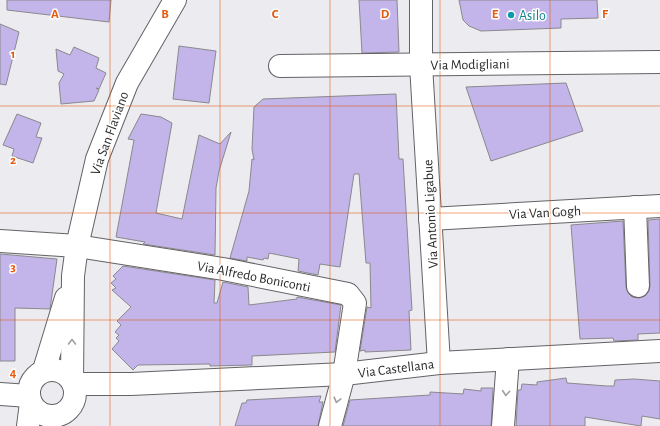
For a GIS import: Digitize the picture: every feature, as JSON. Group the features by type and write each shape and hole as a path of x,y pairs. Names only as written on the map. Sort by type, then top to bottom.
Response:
{"street":[{"name":"Via San Flaviano","path":"44,370 72,276 77,246 97,158 127,83 175,0"},
{"name":"Via Antonio Ligabue","path":"421,0 421,65 439,363"},
{"name":"Via Modigliani","path":"280,66 660,62"},
{"name":"Via Van Gogh","path":"430,219 660,206"},
{"path":"635,207 638,286"},
{"name":"Via Alfredo Boniconti","path":"0,241 77,246 224,269 348,294 355,303 344,374 330,426"},
{"name":"Via San Flaviano","path":"72,276 73,389"},
{"name":"Via Castellana","path":"73,389 131,384 344,374 439,363 660,351"},
{"path":"503,426 508,359"},
{"path":"0,394 30,400 41,414 48,416 55,421 69,409 73,389 67,374 52,369 44,370 37,374 32,380 29,388 30,400 28,426"}],"building":[{"path":"7,0 111,0 109,22 7,10"},
{"path":"359,0 397,0 399,52 362,53"},
{"name":"Asilo","path":"459,0 597,0 598,18 561,19 561,28 481,31 469,26 463,20"},
{"path":"0,24 19,32 6,85 0,84"},
{"path":"179,46 216,51 209,103 173,99"},
{"path":"74,47 99,58 96,68 106,73 99,89 96,88 99,90 94,101 61,104 59,83 64,74 58,71 56,49 70,55"},
{"path":"566,83 583,131 491,161 466,87"},
{"path":"396,94 399,159 403,159 412,310 409,311 411,350 365,352 365,350 360,351 367,307 371,308 370,263 366,263 359,174 354,174 340,267 320,264 318,275 298,271 299,259 269,253 268,259 264,258 263,260 247,257 247,261 230,258 249,191 252,159 254,160 252,149 254,107 263,99"},
{"path":"17,114 41,123 36,137 42,138 33,163 12,156 14,149 3,145"},
{"path":"141,114 161,117 172,123 156,213 182,219 199,135 220,144 231,132 219,171 216,188 215,255 143,244 145,242 116,237 134,140 128,139"},
{"path":"660,219 660,333 638,334 638,340 614,341 613,338 580,339 571,225 623,221 626,287 628,293 632,297 639,298 645,296 649,291 650,286 648,220"},
{"path":"0,254 57,259 50,309 15,308 15,361 0,361"},
{"path":"123,266 215,280 214,303 217,303 223,282 248,287 249,305 297,299 297,297 341,305 335,352 252,356 252,365 138,365 133,370 112,349 119,341 116,338 119,335 115,332 121,325 117,321 131,307 112,290 116,288 111,283 116,279 113,276"},
{"path":"566,378 567,383 607,386 614,386 615,380 634,379 660,381 660,419 642,416 641,426 585,417 585,426 516,426 518,390 521,390 522,384 537,385 537,382"},
{"path":"481,388 493,388 491,426 343,426 350,400 430,395 430,392 463,394 464,389 481,391"},
{"path":"321,396 319,402 323,402 318,426 235,426 242,403 246,403 247,400"}],"place":[{"name":"Asilo","path":"511,15"}]}
